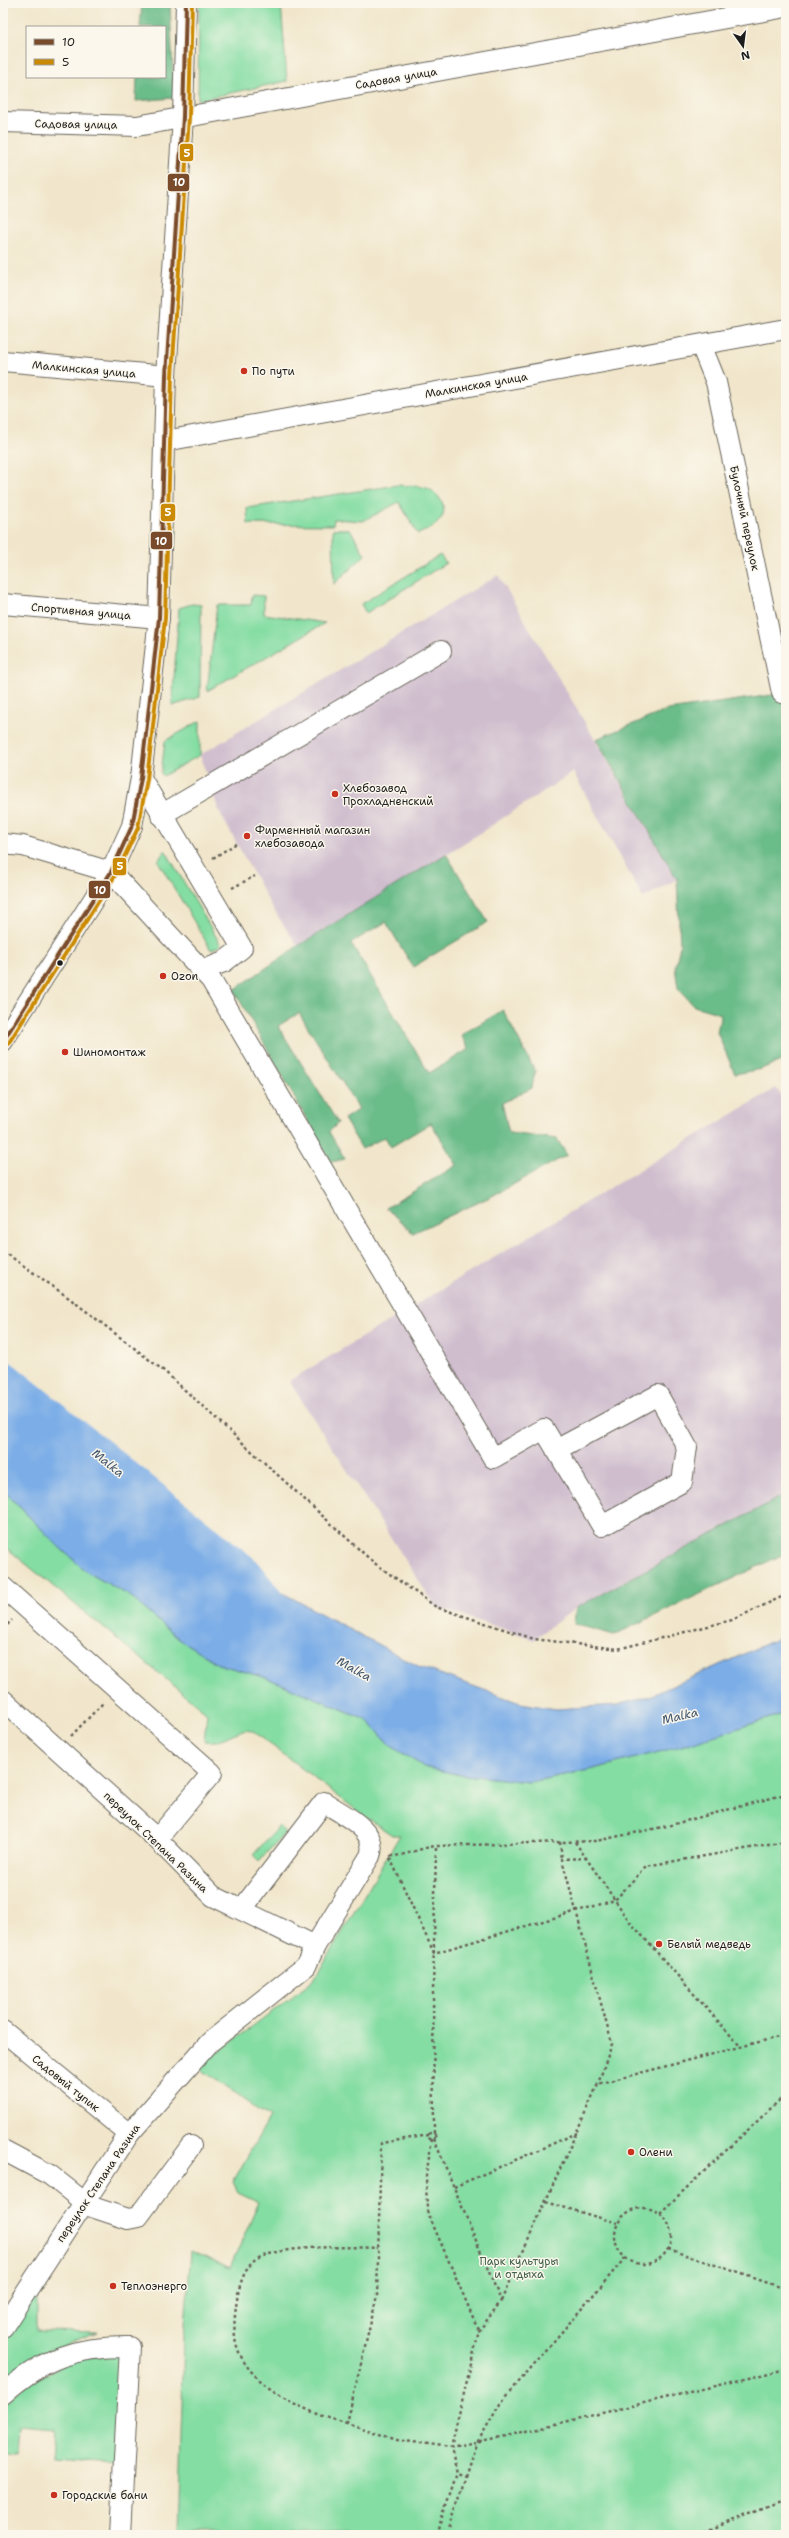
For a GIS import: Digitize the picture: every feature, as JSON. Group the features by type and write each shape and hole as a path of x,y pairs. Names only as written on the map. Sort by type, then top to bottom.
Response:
{"street":[{"path":"3,1041 111,872 132,826 141,778 159,618 166,376 183,117 186,3"},
{"name":"Садовая улица","path":"3,122 137,126 786,7"},
{"name":"Малкинская улица","path":"165,441 786,329"},
{"name":"Булочный переулок","path":"701,345 716,382 782,693"},
{"name":"Малкинская улица","path":"3,361 166,376"},
{"name":"Спортивная улица","path":"3,604 159,618"},
{"path":"161,815 441,651"},
{"path":"141,778 161,815 242,948 224,962 203,970"},
{"path":"3,844 23,846 111,872 211,980 493,1458 544,1429 556,1450 602,1526 682,1482 687,1447 658,1395 556,1450"},
{"path":"3,1587 118,1687 212,1773 157,1839"},
{"name":"переулок Степана Разина","path":"3,1700 157,1839 213,1896 315,1946 306,1966 210,2042 129,2134 3,2327"},
{"path":"242,1910 324,1802 368,1833 372,1846 380,1856 315,1946"},
{"name":"Садовый тупик","path":"3,2031 129,2134"},
{"path":"3,2150 50,2175 84,2203 128,2219 138,2217 191,2146"},
{"path":"3,2394 35,2368 62,2355 101,2346 130,2348 120,2535"}],"path":[{"path":"213,858 237,843"},
{"path":"232,888 255,876"},
{"path":"3,1251 69,1298 164,1371 374,1562 436,1607 534,1639 618,1649 732,1620 786,1595"},
{"path":"58,1750 118,1687"},
{"path":"434,1953 380,1856 401,1856 419,1848 436,1846 596,1841 667,1826 786,1794"},
{"path":"436,2535 457,2473 451,2447 479,2331 501,2302 578,2132 598,2084 612,2044 562,1859 560,1842"},
{"path":"575,1842 614,1900 667,1966 740,2046"},
{"path":"434,1953 614,1900 646,1866 786,1842"},
{"path":"436,1846 434,1953 434,2133 436,2136 433,2139 426,2176 427,2211 479,2331"},
{"path":"562,1859 587,1858"},
{"path":"598,2084 786,2035"},
{"path":"660,2213 786,2094"},
{"path":"454,2187 578,2132"},
{"path":"347,2423 377,2296 381,2143 434,2133"},
{"path":"429,2135 433,2139 454,2187 501,2302"},
{"path":"546,2202 618,2223"},
{"path":"637,2208 649,2208 660,2213 671,2229 668,2248 657,2260 649,2263 633,2262 625,2258 619,2251 615,2242 618,2223 622,2216 637,2208"},
{"path":"378,2248 342,2247 273,2254 254,2262 241,2281 238,2292 234,2321 235,2338 238,2352 245,2363 275,2391 302,2408 324,2418 347,2423 397,2440 451,2447 477,2443 786,2369"},
{"path":"668,2248 786,2289"},
{"path":"446,2535 477,2443 500,2404 625,2258"},
{"path":"457,2473 466,2476"},
{"path":"693,2535 786,2499"},
{"path":"24,2530 24,2535"}],"shaded area":[{"path":"498,575 677,879 643,898 573,772 477,835 298,946 271,906 219,811 200,755"},
{"path":"776,1088 786,1102 786,1494 576,1608 534,1639 436,1607 289,1381"}],"green space":[{"path":"142,3 170,3 174,98 136,101 137,78 166,78 166,26 140,26"},
{"path":"199,3 281,3 287,81 198,100"},
{"path":"398,485 422,487 429,489 438,496 444,508 441,518 434,526 418,534 399,502 363,521 334,519 333,525 248,524 247,508"},
{"path":"333,529 350,529 365,555 334,584"},
{"path":"440,555 446,563 366,613 361,604"},
{"path":"252,595 264,596 264,614 325,623 207,691 217,605 251,605"},
{"path":"192,604 201,605 200,697 172,706 179,608"},
{"path":"786,693 786,1059 761,1069 735,1074 717,1032 721,1014 694,1006 678,988 675,967 680,946 677,879 596,739 668,710"},
{"path":"200,721 200,755 163,776 161,773 165,741"},
{"path":"165,850 221,945 211,950 158,861"},
{"path":"446,854 488,922 413,967 386,922 351,943 429,1073 469,1049 461,1035 503,1010 535,1071 532,1088 502,1103 509,1133 557,1139 567,1155 492,1196 413,1233 386,1208 457,1165 431,1123 391,1147 385,1137 362,1149 344,1119 359,1109 299,1013 278,1026 338,1123 329,1132 345,1159 331,1162 234,990 298,946"},
{"name":"Парк культуры и отдыха","path":"3,1490 59,1547 87,1572 130,1596 179,1639 218,1664 267,1678 366,1719 390,1745 424,1767 456,1774 529,1782 593,1769 677,1747 786,1713 786,2535 178,2535 184,2338 191,2251 230,2268 259,2202 238,2192 233,2182 269,2118 198,2067 313,1981 400,1835 392,1835 360,1813 253,1731 240,1731 217,1741 204,1741 207,1713 3,1545"},
{"path":"786,1494 786,1553 614,1635 574,1624 576,1608"},
{"path":"279,1826 286,1832 259,1861 253,1855"},
{"path":"29,2296 37,2296 37,2331 97,2332 58,2348 35,2361 3,2387 3,2338"},
{"path":"122,2354 116,2462 53,2458 55,2429 18,2426 16,2455 3,2454 3,2406 20,2389 76,2357"}],"water":[{"path":"3,1378 242,1571 418,1666 520,1703 556,1709 618,1705 650,1696 786,1635 786,1713 678,1747 593,1769 529,1782 456,1774 424,1767 390,1745 366,1719 267,1678 218,1664 179,1639 130,1596 87,1572 59,1547 3,1490"}],"waterway":[{"name":"Malka","path":"3,1378 242,1571 269,1604"}],"transit line":[{"name":"10","path":"3,1041 111,872 132,826 141,778 159,618 166,376 183,117 186,3"},
{"name":"5","path":"8,1044 116,874 138,828 147,779 165,618 172,376 189,117 192,3"}],"place":[{"name":"По пути","path":"244,371"},
{"name":"Хлебозавод Прохладненский","path":"335,794"},
{"name":"Фирменный магазин хлебозавода","path":"247,836"},
{"name":"Ozon","path":"163,976"},
{"name":"Шиномонтаж","path":"65,1052"},
{"name":"Белый медведь","path":"659,1944"},
{"name":"Олени","path":"631,2152"},
{"name":"Теплоэнерго","path":"113,2286"},
{"name":"Городские бани","path":"54,2495"}]}
